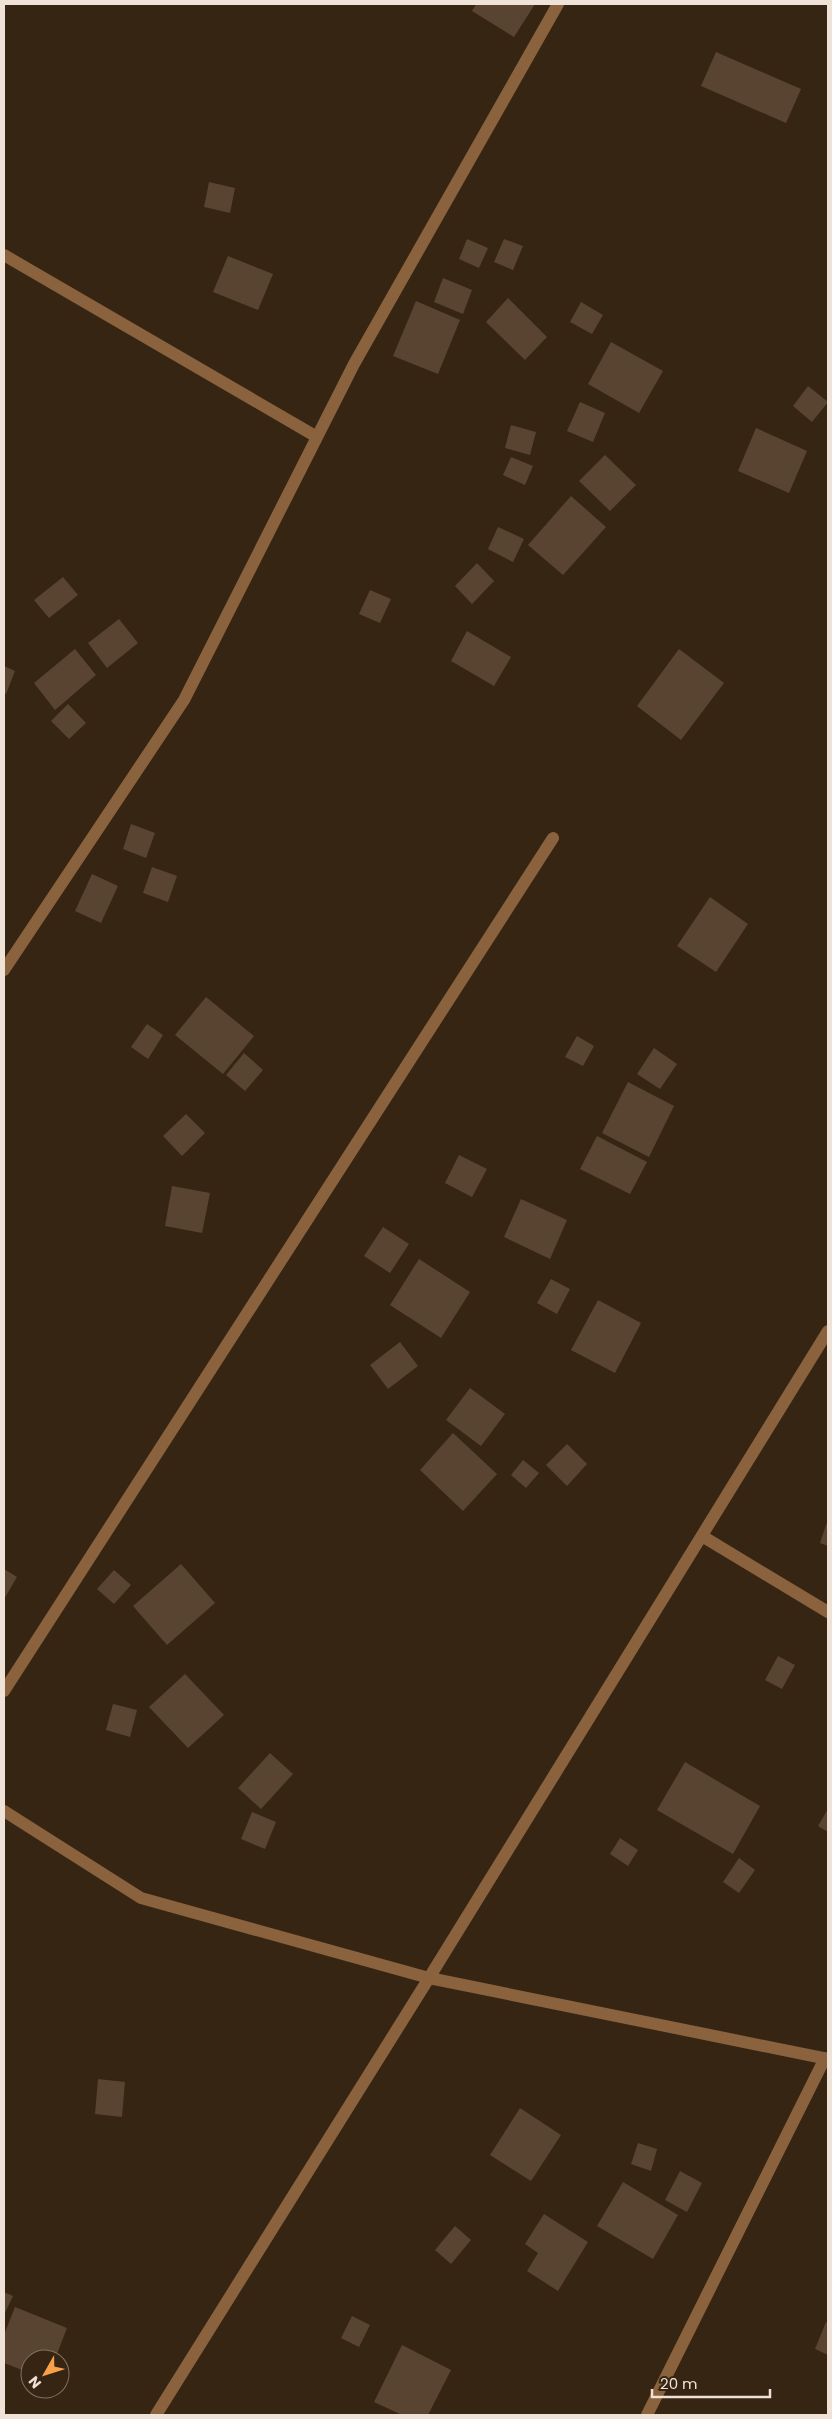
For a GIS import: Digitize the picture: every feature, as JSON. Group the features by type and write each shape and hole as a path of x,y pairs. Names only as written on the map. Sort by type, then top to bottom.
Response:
{"street":[{"path":"4,970 184,700 354,364 558,4"},
{"path":"4,255 317,437"},
{"path":"4,1691 553,838"},
{"path":"156,2415 429,1978 828,1331"},
{"path":"702,1536 828,1612"},
{"path":"4,1811 141,1898 429,1978 827,2058 647,2415"}],"building":[{"path":"476,4 535,4 514,37 472,11"},
{"path":"716,52 801,89 786,123 701,86"},
{"path":"209,182 235,188 230,213 204,207"},
{"path":"467,239 488,248 479,268 459,259"},
{"path":"504,239 523,246 513,270 494,262"},
{"path":"228,256 273,274 258,310 213,292"},
{"path":"443,278 472,290 463,314 434,302"},
{"path":"508,298 547,337 525,360 486,322"},
{"path":"416,301 460,320 438,374 393,356"},
{"path":"581,302 603,315 592,334 570,322"},
{"path":"611,342 663,371 639,413 588,384"},
{"path":"808,386 828,402 812,422 793,406"},
{"path":"580,402 605,413 593,442 567,431"},
{"path":"511,425 536,432 530,455 505,448"},
{"path":"756,428 807,451 789,493 738,471"},
{"path":"605,455 636,485 610,511 579,481"},
{"path":"511,457 533,466 525,485 503,475"},
{"path":"571,496 606,527 563,575 528,545"},
{"path":"498,527 524,539 513,562 488,549"},
{"path":"477,563 494,581 472,604 455,586"},
{"path":"63,577 78,595 49,618 34,600"},
{"path":"370,590 391,599 380,623 359,614"},
{"path":"119,619 138,643 107,668 88,643"},
{"path":"467,631 511,657 494,686 451,661"},
{"path":"75,649 96,675 55,710 34,683"},
{"path":"679,649 724,683 681,740 637,706"},
{"path":"4,666 15,671 6,694 4,693"},
{"path":"68,704 86,723 69,739 51,721"},
{"path":"131,824 155,833 146,858 123,849"},
{"path":"152,867 177,876 168,902 143,893"},
{"path":"92,874 118,886 101,923 75,911"},
{"path":"710,897 748,924 716,972 677,946"},
{"path":"206,997 254,1036 223,1074 175,1035"},
{"path":"147,1024 163,1035 148,1059 131,1047"},
{"path":"577,1036 594,1046 583,1066 565,1057"},
{"path":"654,1048 677,1064 660,1089 637,1074"},
{"path":"244,1053 263,1070 245,1091 226,1075"},
{"path":"628,1082 674,1106 649,1157 602,1133"},
{"path":"186,1114 205,1133 182,1156 163,1136"},
{"path":"597,1136 647,1162 630,1194 580,1169"},
{"path":"459,1155 487,1169 472,1197 445,1183"},
{"path":"172,1186 210,1193 202,1233 165,1226"},
{"path":"521,1199 567,1220 550,1259 504,1237"},
{"path":"383,1227 409,1244 390,1273 364,1256"},
{"path":"419,1259 470,1292 441,1338 390,1305"},
{"path":"551,1279 570,1289 557,1314 537,1303"},
{"path":"598,1300 641,1323 615,1373 571,1350"},
{"path":"400,1342 418,1366 388,1389 370,1365"},
{"path":"470,1388 505,1414 481,1446 446,1420"},
{"path":"453,1433 497,1474 463,1511 420,1470"},
{"path":"567,1444 587,1464 567,1486 546,1465"},
{"path":"523,1460 539,1473 526,1488 511,1475"},
{"path":"828,1519 828,1546 820,1543"},
{"path":"181,1564 215,1603 167,1645 133,1606"},
{"path":"4,1569 17,1577 4,1599"},
{"path":"114,1570 131,1585 114,1604 97,1589"},
{"path":"778,1656 795,1665 782,1689 765,1680"},
{"path":"185,1674 224,1715 188,1748 149,1707"},
{"path":"113,1704 137,1710 130,1737 106,1730"},
{"path":"270,1753 293,1774 261,1809 238,1788"},
{"path":"685,1762 760,1806 733,1854 657,1810"},
{"path":"828,1809 828,1832 818,1826"},
{"path":"252,1812 276,1822 265,1849 241,1839"},
{"path":"620,1838 638,1850 628,1866 610,1854"},
{"path":"739,1858 755,1870 739,1893 723,1882"},
{"path":"98,2079 125,2082 122,2117 95,2114"},
{"path":"520,2108 561,2135 531,2181 490,2155"},
{"path":"638,2143 657,2149 651,2171 631,2164"},
{"path":"680,2171 702,2183 687,2212 665,2200"},
{"path":"623,2182 678,2215 653,2259 597,2226"},
{"path":"544,2214 588,2242 558,2291 527,2271 538,2253 525,2244"},
{"path":"455,2226 471,2240 451,2264 435,2250"},
{"path":"4,2292 13,2296 4,2315"},
{"path":"15,2307 67,2328 59,2349 20,2349 20,2369 4,2363 4,2335"},
{"path":"352,2316 370,2325 359,2347 341,2338"},
{"path":"826,2322 828,2323 828,2355 815,2349"},
{"path":"402,2345 451,2370 428,2415 402,2415 374,2402"}]}
